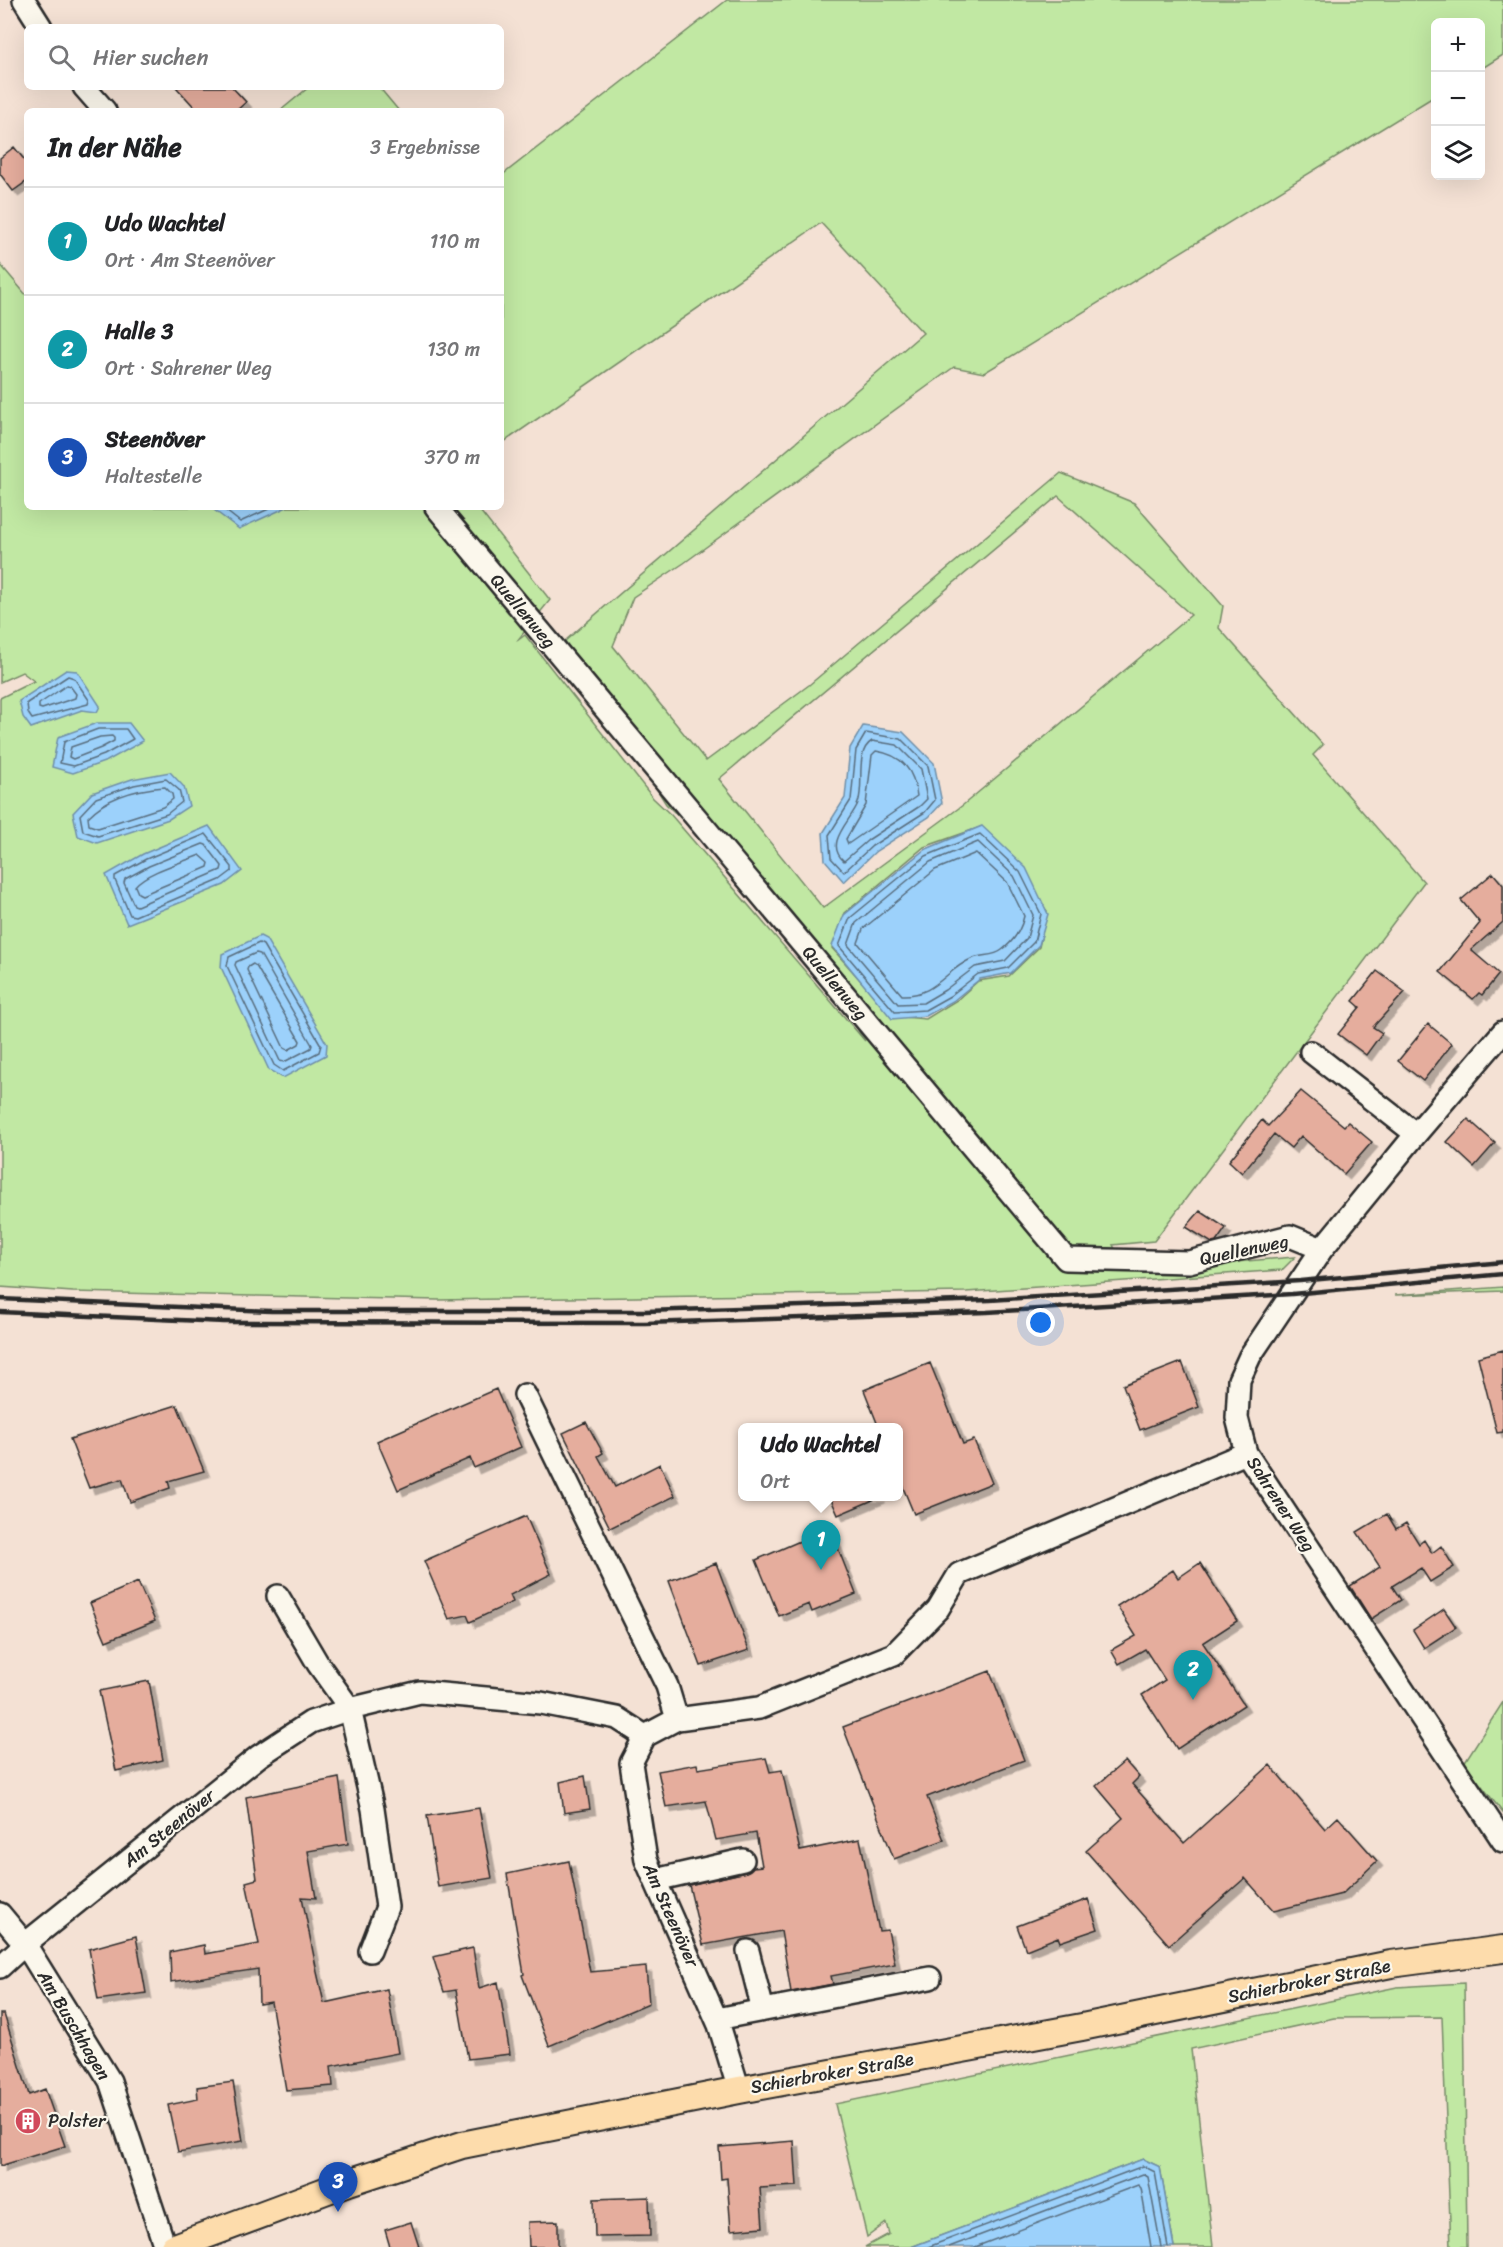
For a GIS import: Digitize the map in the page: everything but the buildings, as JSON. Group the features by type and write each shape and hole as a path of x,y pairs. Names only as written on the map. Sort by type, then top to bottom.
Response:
{"main road":[{"name":"Schierbroker Straße","path":"174,2247 350,2182 462,2145 740,2090 1082,2027 1391,1964 1503,1949"}],"street":[{"path":"24,0 39,24"},
{"path":"87,90 102,108"},
{"name":"Quellenweg","path":"439,510 1066,1259 1189,1262 1290,1236 1322,1249"},
{"name":"Sahrener Weg","path":"1503,1032 1322,1249 1250,1356 1239,1380 1237,1418 1246,1453 1434,1750 1503,1841"},
{"path":"1311,1052 1416,1134"},
{"path":"525,1395 667,1686 677,1719"},
{"path":"645,1736 677,1719 759,1708 894,1654 938,1610 959,1574 1246,1453"},
{"path":"278,1596 318,1664 351,1709 373,1809 387,1907 370,1951"},
{"name":"Am Steenöver","path":"0,1967 25,1944 259,1756 311,1722 351,1709 420,1692 541,1702 617,1718 645,1736 631,1763 646,1860 717,2019 740,2090"},
{"path":"655,1880 743,1860"},
{"name":"Am Buschhagen","path":"0,1914 25,1944 110,2081 165,2247"},
{"path":"748,1951 763,2010"},
{"path":"717,2019 930,1978"}],"green space":[{"path":"727,0 1503,0 1503,55 1485,66 1485,18 1431,18 1431,98 984,373 954,367 684,563 633,597 613,646 706,761 809,685 1061,473 1134,503 1223,606 1219,628 1323,745 1313,755 1424,882 1154,1241 1113,1245 1127,1271 1295,1257 1282,1270 966,1292 438,1300 73,1292 0,1287 0,698 34,681 22,672 0,682 0,264 24,292 24,510 479,510 550,600 517,641 525,635 653,798 671,815 865,1041 798,932 666,804 565,641 923,333 821,223 504,442 504,174","holes":["1058,496 1191,615 963,805 823,908 719,779","981,827 1047,911 1039,947 1009,976 978,981 957,1000 926,1019 892,1016 832,948 845,913 924,847"]},
{"path":"305,90 382,90 396,108 284,108"},
{"path":"1503,1287 1503,1291 1395,1295"},
{"path":"1503,1702 1503,1813 1464,1763"},
{"path":"1464,1983 1467,2247 1451,2247 1442,2017 1334,2018 1191,2049 1213,2247 1174,2247 1160,2167 1143,2159 911,2247 865,2247 889,2234 886,2223 867,2237 835,2104 1397,1987"}],"water":[{"path":"214,510 280,510 239,529"},
{"path":"66,670 77,671 100,706 97,712 82,710 31,728 23,717 19,701"},
{"path":"97,723 129,723 143,741 107,761 73,773 52,767 58,737"},
{"path":"863,726 903,732 934,763 942,803 929,817 876,851 844,882 825,860 823,833 845,798 850,748"},
{"path":"170,772 184,787 189,806 169,819 97,843 78,836 73,813 92,793 132,779"},
{"path":"209,826 242,871 224,885 127,924 106,875 143,854"},
{"path":"982,826 1026,868 1048,914 1039,945 1011,973 980,979 953,1001 926,1016 892,1019 832,946 844,915 924,850"},
{"path":"260,936 266,939 327,1044 326,1055 283,1078 269,1070 221,967 222,954"},
{"path":"1143,2159 1160,2167 1174,2247 911,2247"}],"railway":[{"path":"0,1299 271,1311 645,1311 990,1300 1300,1281 1503,1262"},
{"path":"0,1312 224,1322 645,1323 987,1312 1292,1294 1503,1274"}],"place":[{"name":"Udo Wachtel","path":"821,1570"},
{"name":"Halle 3","path":"1193,1700"},
{"name":"Polster","path":"28,2121"},
{"name":"Steenöver","path":"338,2212"}]}
